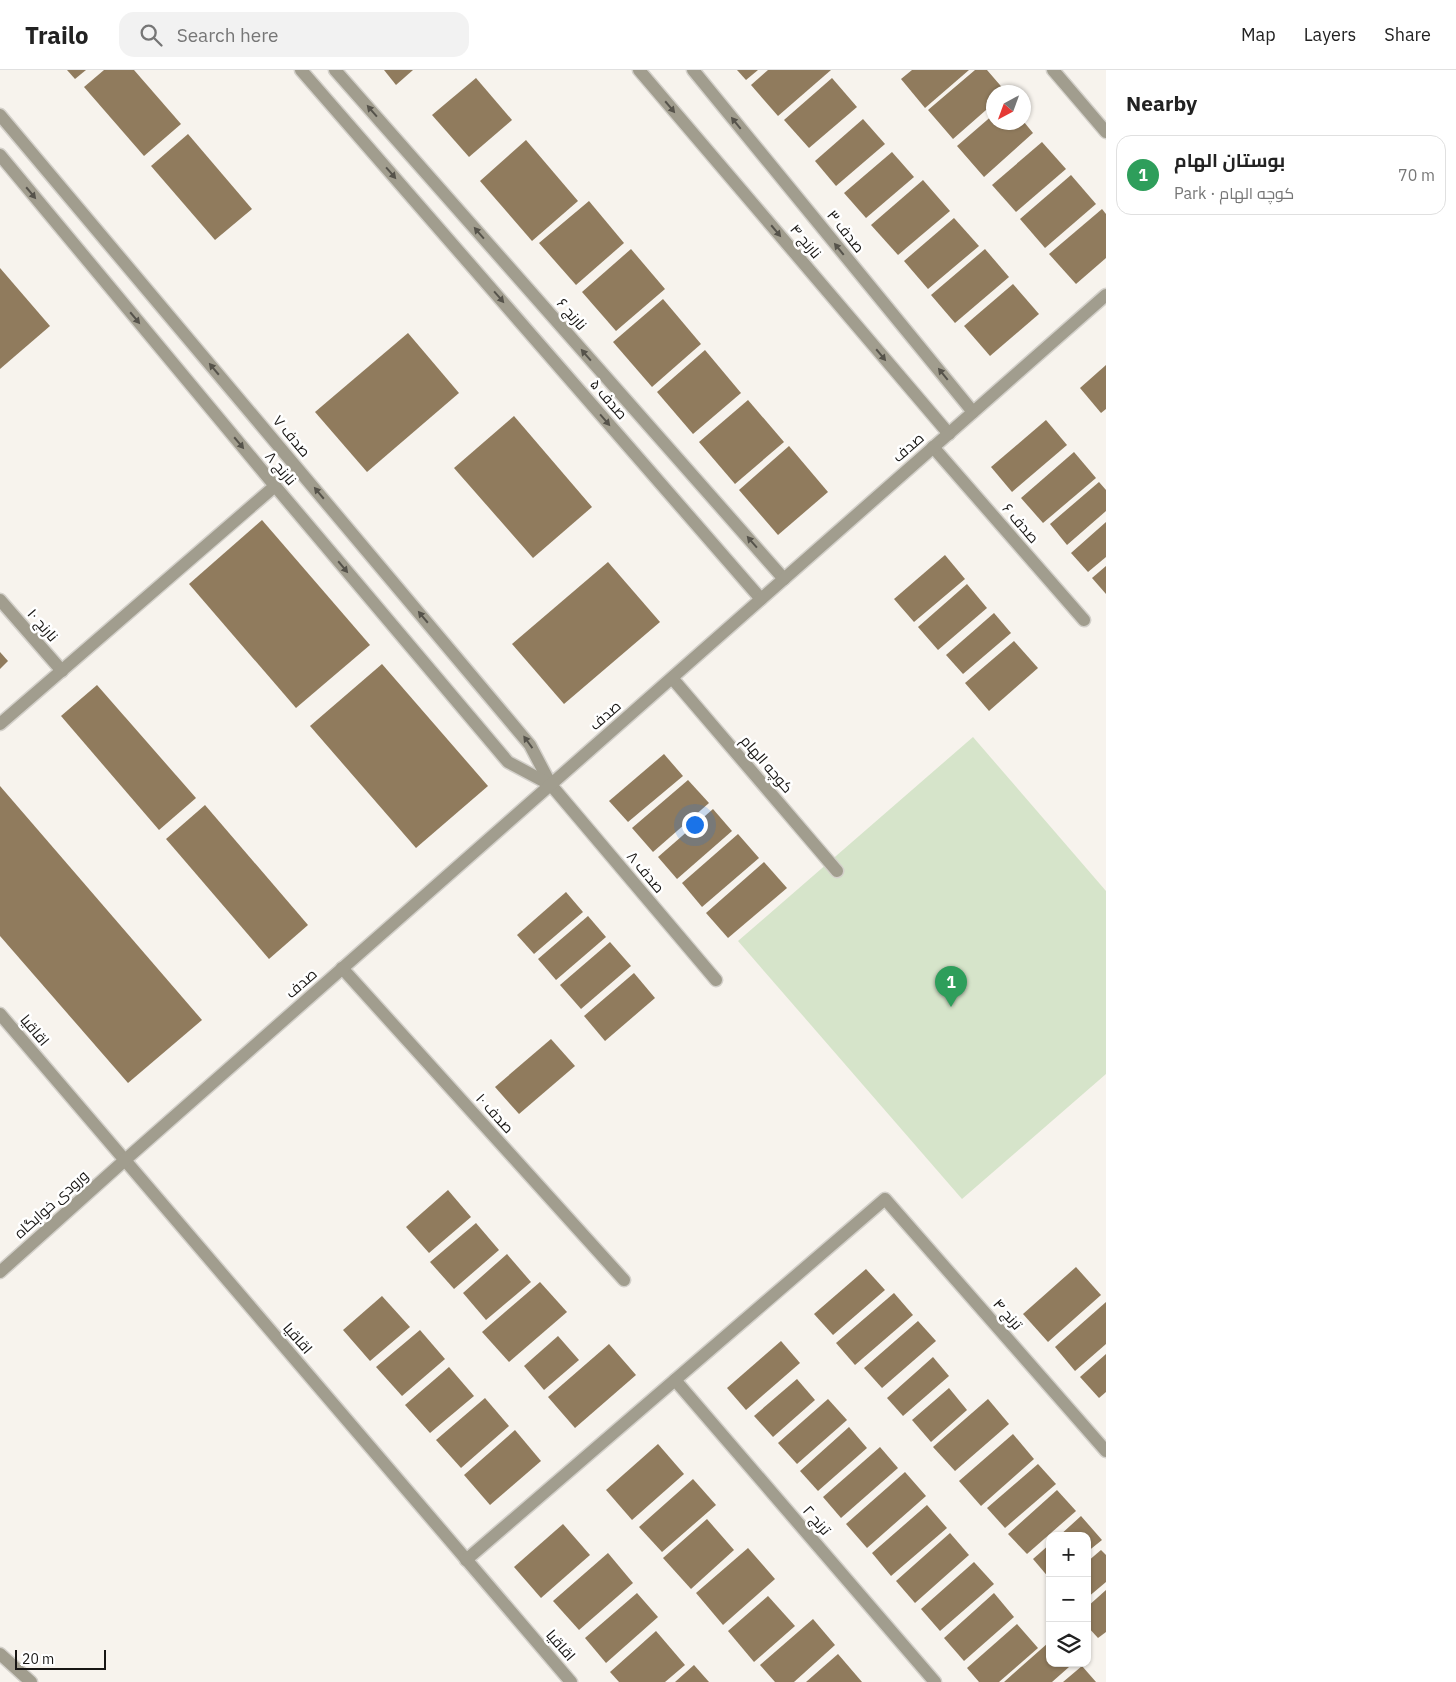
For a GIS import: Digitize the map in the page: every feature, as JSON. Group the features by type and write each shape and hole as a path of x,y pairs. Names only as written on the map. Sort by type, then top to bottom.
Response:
{"street":[{"name":"صدف ۵","path":"301,70 761,599"},
{"name":"نارنج ۶","path":"336,70 784,579"},
{"name":"نارنج ۴","path":"639,70 949,434"},
{"name":"صدف ۳","path":"693,70 974,412"},
{"path":"1053,70 1106,132"},
{"name":"صدف ۷","path":"0,115 530,745 550,785"},
{"name":"نارنج ۸","path":"0,155 275,486 508,762 550,785"},
{"name":"صدف","path":"125,1160 1106,295"},
{"name":"صدف ۶","path":"933,447 1084,620"},
{"path":"0,724 275,486"},
{"name":"نارنج ۱۰","path":"0,600 62,671"},
{"name":"کوچه الهام","path":"672,678 837,871"},
{"name":"صدف ۸","path":"550,785 716,980"},
{"name":"صدف ۱۰","path":"342,968 624,1280"},
{"name":"اقاقیا","path":"0,1014 570,1682"},
{"name":"ورودی خوابگاه","path":"0,1272 125,1160"},
{"name":"ترنج ۴","path":"675,1380 885,1199 1106,1451"},
{"path":"466,1560 675,1380"},
{"name":"ترنج ۲","path":"675,1380 935,1682"},
{"path":"0,1654 31,1682"}],"green space":[{"path":"973,737 1106,891 1106,1074 962,1199 738,941"}],"building":[{"path":"67,70 86,70 75,79"},
{"path":"104,70 134,70 181,124 144,156 84,87"},
{"path":"384,70 413,70 396,85"},
{"path":"737,70 758,70 746,80"},
{"path":"768,70 831,70 778,116 751,85"},
{"path":"912,70 969,70 925,108 901,79"},
{"path":"975,70 987,70 1000,85 986,85 986,110 953,139 928,110"},
{"path":"476,78 512,120 469,157 432,115"},
{"path":"832,78 857,107 809,148 784,120"},
{"path":"863,119 885,144 836,186 815,161"},
{"path":"986,121 986,130 1031,130 1033,133 984,177 957,146"},
{"path":"188,134 252,209 215,240 151,166"},
{"path":"526,140 578,201 532,241 480,181"},
{"path":"1042,142 1066,169 1016,212 992,185"},
{"path":"892,152 914,177 866,218 844,193"},
{"path":"1071,175 1096,204 1045,248 1020,219"},
{"path":"923,180 950,211 898,255 871,225"},
{"path":"589,201 624,243 576,285 539,243"},
{"path":"1102,209 1106,214 1106,258 1076,284 1049,254"},
{"path":"954,218 979,246 928,289 904,261"},
{"path":"631,249 665,289 616,331 582,292"},
{"path":"985,249 1009,277 955,323 931,295"},
{"path":"0,268 50,326 0,369"},
{"path":"1013,284 1039,314 990,356 964,326"},
{"path":"663,299 701,344 652,387 613,342"},
{"path":"408,333 459,393 367,472 315,412"},
{"path":"705,350 741,393 693,434 657,392"},
{"path":"1106,365 1106,409 1101,413 1080,388"},
{"path":"748,400 784,442 735,484 699,442"},
{"path":"514,416 592,507 533,558 454,468"},
{"path":"1046,420 1067,445 1012,492 991,467"},
{"path":"789,446 828,492 778,535 739,490"},
{"path":"1074,452 1096,478 1043,523 1021,498"},
{"path":"1099,482 1106,490 1106,511 1067,545 1050,524"},
{"path":"262,520 370,645 296,708 189,584"},
{"path":"1106,522 1106,557 1088,572 1071,553"},
{"path":"945,555 965,579 914,622 894,599"},
{"path":"608,562 660,622 564,704 512,644"},
{"path":"1106,566 1106,594 1092,578"},
{"path":"967,584 987,608 938,650 918,627"},
{"path":"994,613 1011,633 963,674 946,655"},
{"path":"1014,641 1038,668 989,711 965,683"},
{"path":"0,652 8,661 0,669"},
{"path":"382,664 488,786 416,848 310,726"},
{"path":"97,685 196,798 159,830 61,716"},
{"path":"664,754 683,776 628,822 609,801"},
{"path":"688,780 709,803 653,852 632,828"},
{"path":"0,786 202,1020 128,1083 0,936"},
{"path":"205,805 308,925 269,959 166,839"},
{"path":"713,809 732,831 677,879 658,857"},
{"path":"738,834 759,858 702,907 682,883"},
{"path":"764,862 787,888 728,938 706,913"},
{"path":"566,892 583,912 534,954 517,935"},
{"path":"588,916 606,937 556,980 538,959"},
{"path":"610,942 631,966 581,1009 560,985"},
{"path":"634,973 655,998 605,1041 584,1016"},
{"path":"551,1039 575,1066 519,1114 495,1087"},
{"path":"448,1190 471,1217 429,1253 406,1227"},
{"path":"476,1223 499,1250 454,1289 430,1262"},
{"path":"507,1254 531,1282 486,1320 463,1293"},
{"path":"1076,1267 1101,1295 1048,1342 1023,1314"},
{"path":"866,1269 885,1290 833,1335 814,1314"},
{"path":"540,1282 567,1312 509,1362 482,1332"},
{"path":"894,1293 913,1315 855,1365 836,1343"},
{"path":"382,1296 410,1327 370,1361 343,1330"},
{"path":"1106,1302 1106,1344 1075,1371 1055,1347"},
{"path":"918,1321 936,1341 882,1388 864,1368"},
{"path":"420,1330 445,1359 402,1396 376,1367"},
{"path":"558,1336 579,1360 544,1390 524,1366"},
{"path":"781,1341 800,1363 746,1410 727,1388"},
{"path":"609,1344 636,1375 575,1428 548,1397"},
{"path":"1106,1354 1106,1392 1099,1398 1080,1377"},
{"path":"933,1357 949,1376 903,1416 887,1398"},
{"path":"449,1367 474,1396 430,1433 405,1405"},
{"path":"797,1379 815,1400 773,1437 754,1416"},
{"path":"949,1388 967,1410 931,1442 912,1420"},
{"path":"485,1398 509,1426 461,1468 436,1440"},
{"path":"828,1399 847,1420 797,1464 778,1443"},
{"path":"988,1399 1009,1424 955,1471 933,1447"},
{"path":"849,1427 867,1448 818,1491 800,1471"},
{"path":"515,1430 541,1461 490,1505 464,1475"},
{"path":"1013,1434 1034,1459 981,1506 959,1481"},
{"path":"658,1444 684,1474 632,1520 606,1490"},
{"path":"880,1447 898,1468 841,1518 823,1497"},
{"path":"1038,1464 1056,1484 1005,1528 987,1508"},
{"path":"905,1472 926,1496 867,1548 846,1524"},
{"path":"693,1479 716,1505 662,1552 639,1527"},
{"path":"1057,1490 1076,1511 1052,1532 1046,1532 1046,1537 1027,1554 1008,1534"},
{"path":"927,1505 947,1528 891,1576 872,1553"},
{"path":"1081,1516 1102,1540 1091,1549 1091,1532 1063,1532"},
{"path":"707,1519 734,1550 691,1589 663,1558"},
{"path":"563,1524 590,1555 541,1598 514,1567"},
{"path":"950,1533 969,1555 915,1603 896,1581"},
{"path":"748,1548 775,1579 723,1625 696,1593"},
{"path":"1046,1548 1046,1574 1033,1559"},
{"path":"1101,1550 1106,1555 1106,1582 1091,1595 1091,1577 1091,1559"},
{"path":"608,1553 633,1583 579,1630 553,1601"},
{"path":"974,1562 994,1584 940,1631 921,1609"},
{"path":"1106,1590 1106,1632 1098,1638 1091,1630 1091,1603"},
{"path":"637,1593 658,1617 606,1663 585,1638"},
{"path":"994,1593 1014,1617 964,1661 944,1638"},
{"path":"768,1596 795,1626 754,1662 728,1631"},
{"path":"813,1619 835,1645 794,1682 775,1682 760,1665"},
{"path":"1017,1624 1038,1648 999,1682 979,1682 967,1668"},
{"path":"656,1631 685,1665 665,1682 619,1682 610,1672"},
{"path":"1046,1645 1046,1667 1069,1667 1052,1682 1004,1682"},
{"path":"838,1654 862,1682 806,1682"},
{"path":"694,1665 709,1682 675,1682"},
{"path":"1083,1667 1096,1682 1063,1682"}],"place":[{"name":"بوستان الهام","path":"951,1007"}]}
